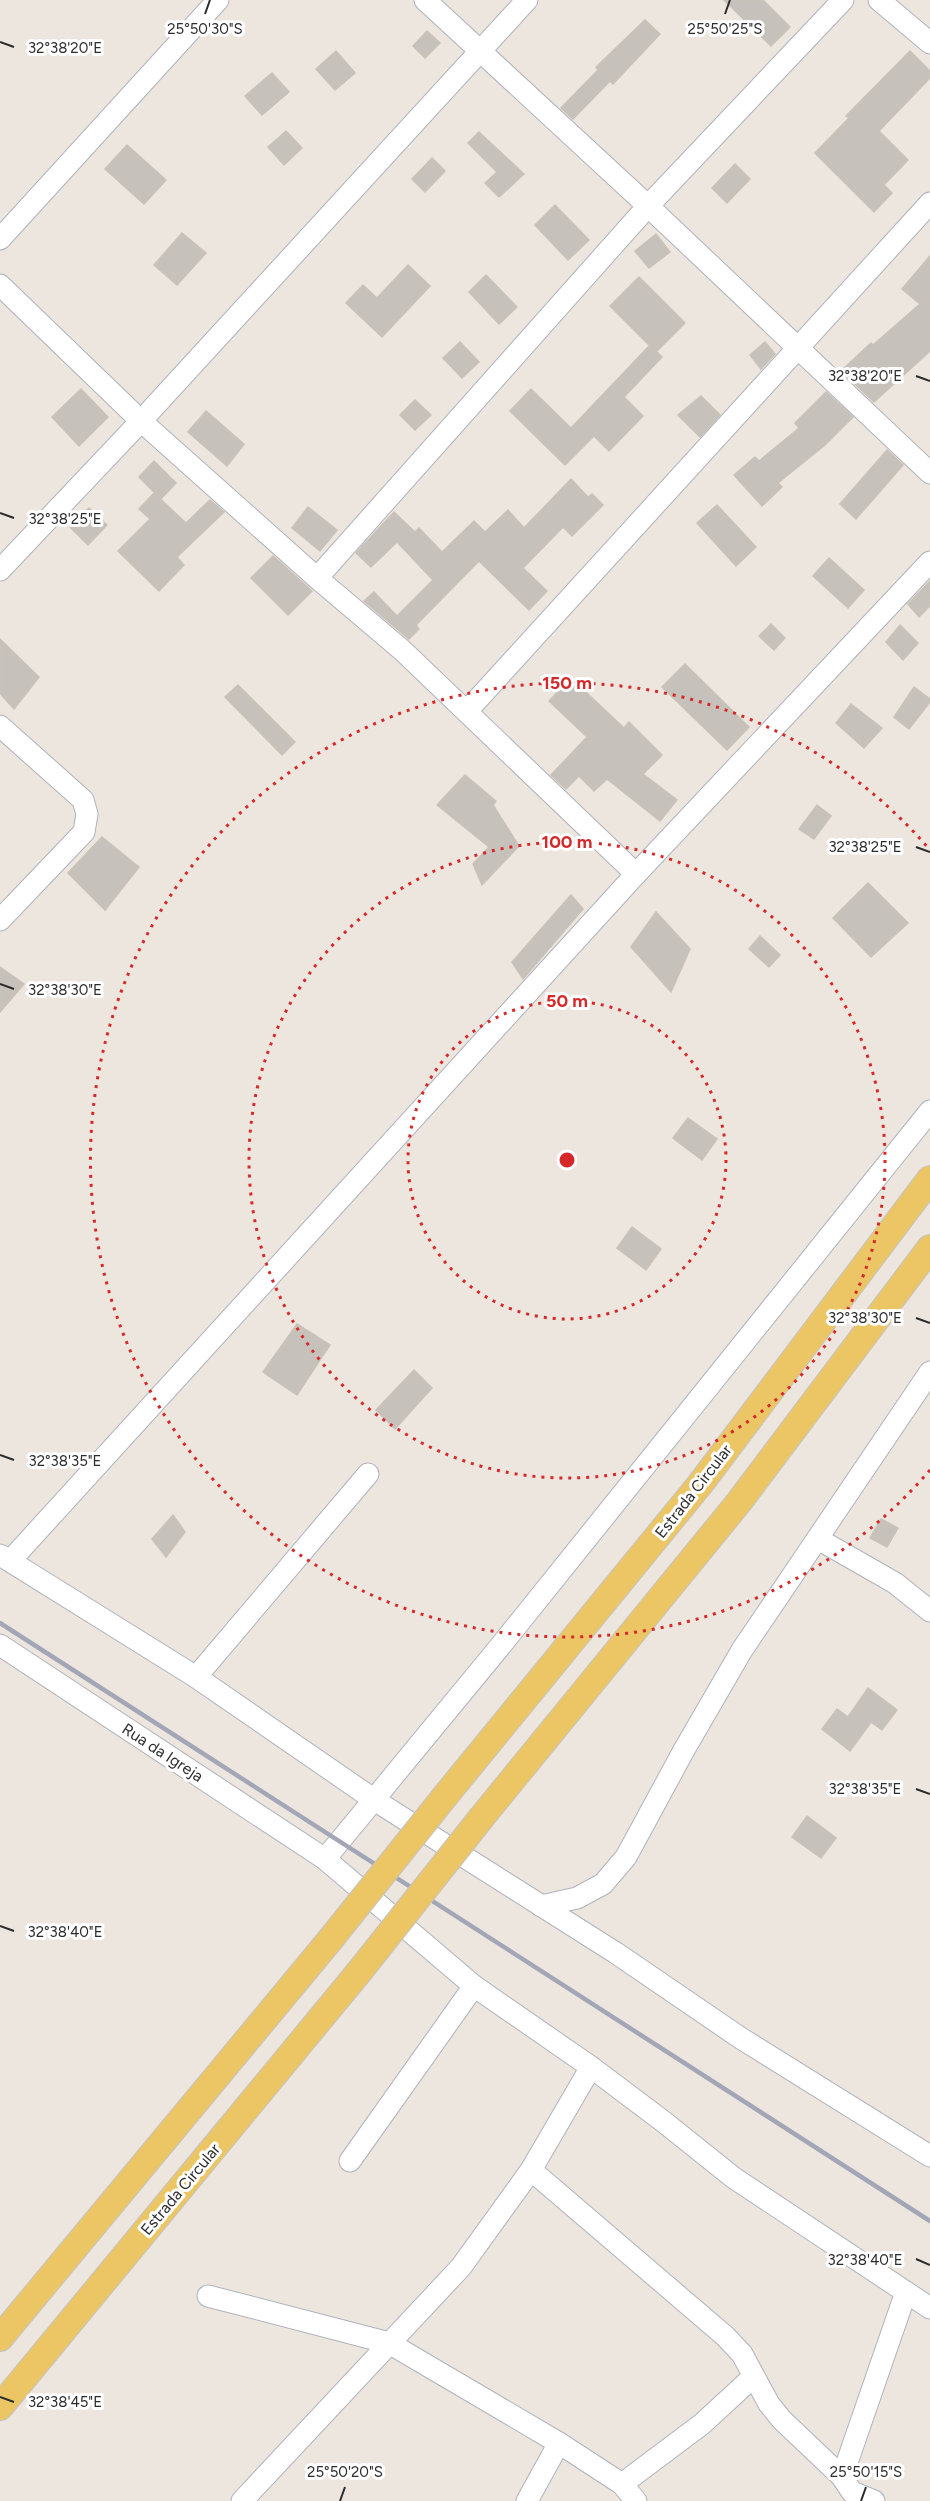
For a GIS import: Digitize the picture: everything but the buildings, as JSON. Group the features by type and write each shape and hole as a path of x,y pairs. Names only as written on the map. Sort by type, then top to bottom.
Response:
{"main road":[{"name":"Estrada Circular","path":"0,2338 330,1940 701,1483 930,1179"},
{"name":"Estrada Circular","path":"0,2407 359,1972 482,1817 739,1502 930,1248"}],"street":[{"path":"0,239 218,0"},
{"path":"425,0 800,348 930,473"},
{"path":"0,570 141,421 527,0"},
{"path":"316,578 648,206 843,0"},
{"path":"879,0 930,43"},
{"path":"467,711 930,203"},
{"path":"0,285 141,421 316,578 402,650 636,874"},
{"path":"930,562 636,874 5,1558 196,1677 376,1801 616,1953 739,2037 930,2156"},
{"path":"0,726 83,800 87,814 84,832 0,920"},
{"path":"326,1859 376,1801 930,1111"},
{"path":"541,1905 577,1898 603,1884 626,1857 708,1706 742,1650 930,1372"},
{"path":"196,1677 368,1474"},
{"path":"818,1539 895,1583 930,1611"},
{"name":"Rua da Igreja","path":"0,1645 326,1859 474,1986 591,2067 664,2121 734,2178 930,2308"},
{"path":"350,2161 474,1986"},
{"path":"242,2501 461,2267 531,2170 591,2067"},
{"path":"531,2170 725,2336 742,2354 769,2404 782,2420 848,2490 874,2501"},
{"path":"848,2490 906,2292"},
{"path":"208,2296 388,2343 622,2484 636,2501"},
{"path":"622,2484 702,2424 753,2377"},
{"path":"527,2501 559,2444"}],"railway":[{"path":"0,1623 930,2221"}]}
